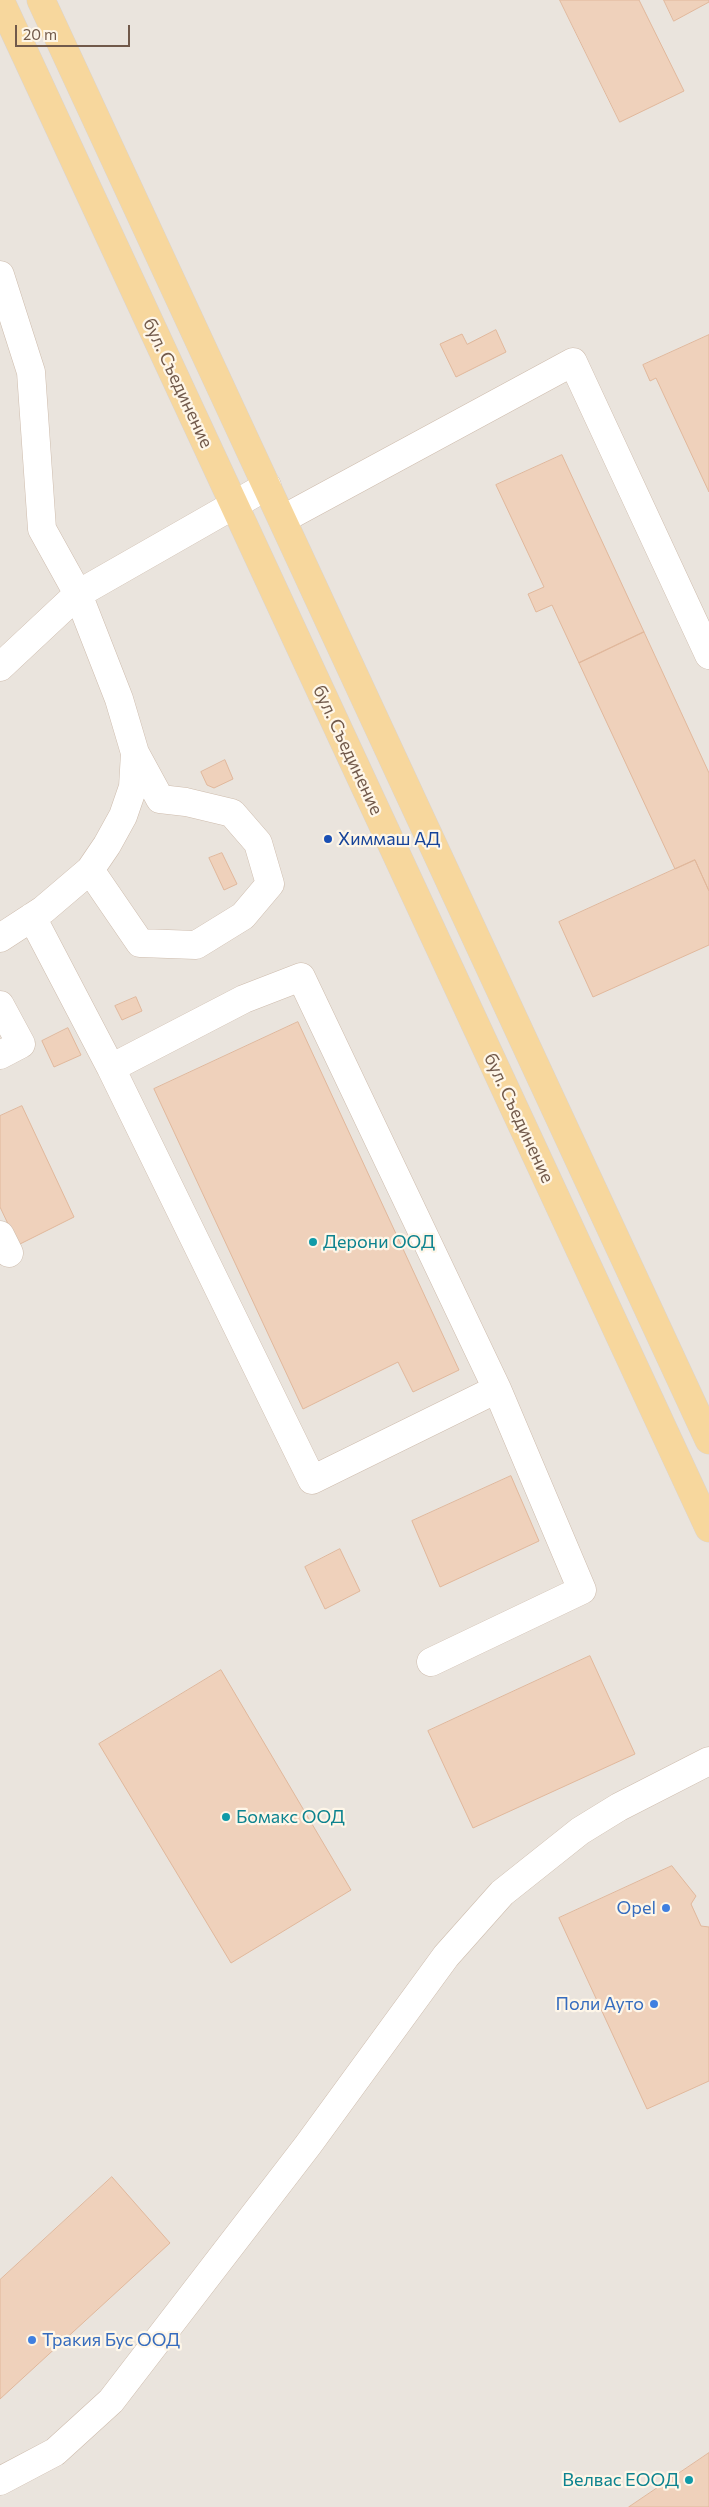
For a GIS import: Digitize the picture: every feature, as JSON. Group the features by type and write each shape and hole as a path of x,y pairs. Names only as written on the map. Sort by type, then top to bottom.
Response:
{"main road":[{"name":"бул. Съединение","path":"0,0 709,1528"},
{"path":"41,0 709,1440"}],"lane":[{"path":"0,275 31,372 42,528 78,594 119,699 136,754 160,799 186,802 232,813 258,843 270,884 243,916 196,946 140,943 90,870"},
{"path":"283,519 573,362 709,655"},
{"path":"0,667 78,594 267,486"},
{"path":"0,938 32,917 90,870 108,845 123,816 132,787 136,754"},
{"path":"32,917 111,1068 312,1480 497,1389"},
{"path":"111,1068 244,999 301,977 497,1389 582,1590 431,1662"},
{"path":"0,1005 21,1044 0,1055"},
{"path":"0,2481 56,2452 111,2401 308,2144 446,1956 502,1893 580,1831 619,1807 709,1761"}],"shaded area":[{"path":"0,0 709,0 709,2507 0,2507"}],"building":[{"path":"560,0 639,0 684,91 620,122"},
{"path":"664,0 709,0 709,2 674,21"},
{"path":"496,330 506,352 456,377 440,344 462,334 467,344"},
{"path":"709,335 709,492 656,378 650,381 643,365"},
{"path":"562,455 644,632 579,663 552,605 536,612 528,594 544,587 496,485"},
{"path":"644,632 709,773 709,891 695,860 675,869 579,663"},
{"path":"225,760 233,779 214,788 207,785 201,772"},
{"path":"222,853 237,884 224,890 209,858"},
{"path":"695,860 709,891 709,945 593,997 559,922"},
{"path":"136,997 142,1011 122,1020 115,1006"},
{"name":"Дерони ООД","path":"298,1022 459,1370 413,1392 398,1362 303,1409 154,1089"},
{"path":"68,1028 81,1055 54,1067 42,1041"},
{"path":"22,1106 74,1217 18,1245 0,1207 0,1116"},
{"path":"511,1476 539,1541 440,1587 412,1521"},
{"path":"340,1549 360,1591 325,1609 305,1567"},
{"path":"590,1656 635,1754 473,1828 428,1731"},
{"name":"Бомакс ООД","path":"221,1670 351,1890 231,1963 99,1744"},
{"name":"Поли Ауто","path":"672,1866 696,1896 691,1904 701,1926 709,1927 709,2081 647,2109 559,1918"},
{"name":"Тракия Бус ООД","path":"112,2177 170,2243 0,2399 0,2280"},
{"name":"Велвас ЕООД","path":"709,2453 709,2507 629,2507"}],"place":[{"name":"Химмаш АД","path":"328,839"},
{"name":"Дерони ООД","path":"313,1242"},
{"name":"Бомакс ООД","path":"226,1817"},
{"name":"Opel","path":"666,1908"},
{"name":"Поли Ауто","path":"654,2004"},
{"name":"Тракия Бус ООД","path":"32,2340"},
{"name":"Велвас ЕООД","path":"689,2480"}]}
